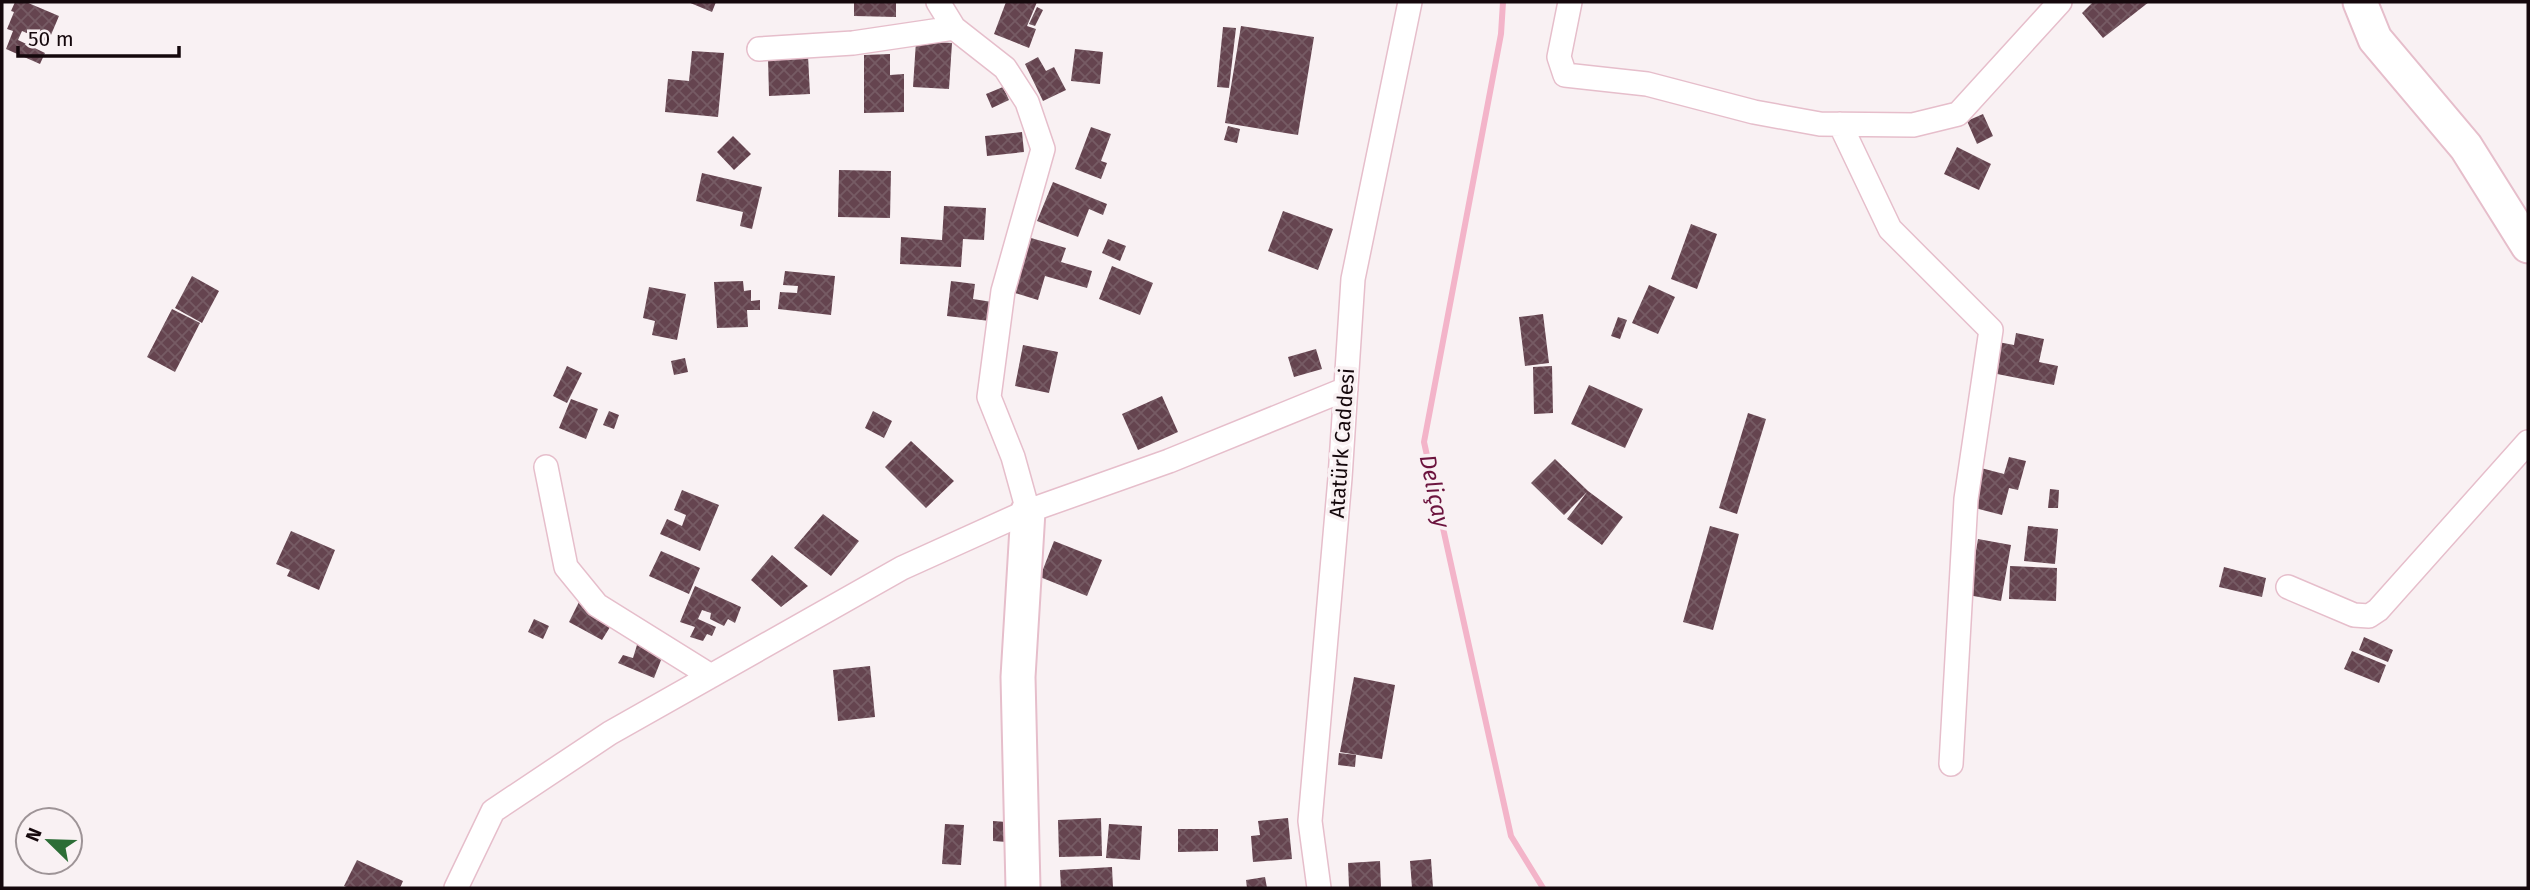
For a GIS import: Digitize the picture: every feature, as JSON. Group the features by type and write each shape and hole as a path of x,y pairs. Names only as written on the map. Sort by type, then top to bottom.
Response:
{"street":[{"path":"938,2 954,28 1004,68 1027,102 1043,149 1003,291 989,397 1013,457 1028,510 1018,677 1023,888"},
{"name":"Atatürk Caddesi","path":"1319,888 1310,821 1353,279 1410,2"},
{"path":"1570,2 1559,57 1565,75 1647,84 1754,112 1820,124 1913,125 1958,114 2060,2"},
{"path":"2361,2 2375,39 2466,147 2528,246"},
{"path":"759,49 853,43 954,28"},
{"path":"1840,124 1890,229 1991,330 1966,499 1951,764"},
{"path":"456,888 493,811 610,733 902,568 1028,510 1169,461 1346,389"},
{"path":"2288,587 2354,615 2369,616 2378,610 2528,442"},
{"path":"546,467 566,567 597,606 711,676"}],"building":[{"path":"15,2 26,2 59,16 48,42 22,31 18,40 45,53 40,64 6,49 13,31 7,29"},
{"path":"688,2 716,2 712,12"},
{"path":"854,2 896,2 896,17 854,16"},
{"path":"1006,2 1037,2 1027,26 1036,29 1029,48 994,34"},
{"path":"2093,2 2149,2 2103,38 2082,13"},
{"path":"1037,7 1043,10 1035,26 1029,24"},
{"path":"1241,26 1314,37 1298,135 1225,123"},
{"path":"1223,27 1236,28 1229,88 1217,87"},
{"path":"916,41 952,43 949,89 913,87"},
{"path":"1075,49 1103,52 1100,84 1071,81"},
{"path":"692,51 724,53 718,117 665,112 668,79 689,81"},
{"path":"890,54 890,75 904,74 904,112 864,113 864,55"},
{"path":"808,56 810,94 769,96 768,58"},
{"path":"1038,57 1046,71 1054,67 1066,90 1043,101 1025,64"},
{"path":"1003,87 1009,100 992,108 986,94"},
{"path":"1983,114 1993,136 1977,144 1967,121"},
{"path":"1228,126 1240,129 1237,143 1224,140"},
{"path":"1091,127 1111,134 1101,161 1107,163 1101,179 1075,169"},
{"path":"1022,132 1024,152 987,156 985,136"},
{"path":"733,136 751,154 734,170 717,152"},
{"path":"1957,147 1991,164 1979,190 1944,174"},
{"path":"839,170 891,171 890,218 838,217"},
{"path":"702,173 762,187 752,229 740,226 743,212 696,201"},
{"path":"1053,182 1107,204 1103,215 1089,209 1078,237 1037,221"},
{"path":"944,206 986,208 984,240 963,239 961,267 900,264 901,237 942,240"},
{"path":"1283,211 1333,229 1318,270 1268,251"},
{"path":"1691,224 1717,234 1697,289 1671,279"},
{"path":"1031,238 1066,248 1061,262 1092,271 1087,288 1045,276 1038,300 1015,293"},
{"path":"1108,239 1126,246 1120,261 1102,253"},
{"path":"1112,266 1153,283 1140,315 1099,299"},
{"path":"785,271 835,276 831,315 778,309 780,292 797,293 798,286 783,285"},
{"path":"192,276 219,291 202,323 175,308"},
{"path":"743,281 744,291 751,290 751,301 760,300 760,310 747,310 748,327 717,328 714,282"},
{"path":"951,281 975,284 973,299 992,302 990,321 947,316"},
{"path":"1649,285 1675,297 1658,334 1632,323"},
{"path":"649,287 686,294 677,340 652,335 655,321 643,318"},
{"path":"172,309 200,323 175,372 147,357"},
{"path":"1543,314 1549,363 1525,366 1519,317"},
{"path":"1618,317 1627,320 1620,339 1611,336"},
{"path":"2016,333 2044,339 2039,362 2058,366 2054,385 1992,373 1998,342 2014,345"},
{"path":"1023,345 1058,352 1049,393 1015,386"},
{"path":"1316,349 1322,369 1294,377 1288,357"},
{"path":"685,358 688,372 674,375 671,361"},
{"path":"567,366 582,373 567,403 553,396"},
{"path":"1552,366 1553,413 1534,414 1533,367"},
{"path":"1589,385 1643,409 1625,448 1571,424"},
{"path":"1162,396 1178,432 1138,450 1122,414"},
{"path":"571,399 598,409 586,439 559,428"},
{"path":"609,411 619,415 614,429 603,425"},
{"path":"873,411 892,421 884,438 865,428"},
{"path":"1748,413 1766,419 1737,514 1719,508"},
{"path":"911,441 954,481 926,508 885,467"},
{"path":"2009,457 2026,461 2018,490 2009,488 2002,515 1971,507 1981,468 2004,474"},
{"path":"1555,459 1588,491 1623,517 1602,545 1567,519 1587,492 1564,515 1531,483"},
{"path":"2050,489 2059,490 2058,508 2048,508"},
{"path":"682,490 719,505 700,551 660,534 667,519 682,526 686,515 674,510"},
{"path":"823,514 859,541 831,576 794,548"},
{"path":"1710,526 1739,534 1713,630 1683,622"},
{"path":"2028,526 2058,529 2055,564 2024,561"},
{"path":"291,531 335,550 319,590 287,576 290,570 276,564"},
{"path":"1978,539 2011,545 2001,601 1968,595"},
{"path":"1054,541 1102,560 1087,596 1040,577"},
{"path":"661,551 700,568 689,594 649,576"},
{"path":"772,555 808,586 781,607 751,580"},
{"path":"2010,566 2057,568 2056,601 2009,599"},
{"path":"2224,567 2266,578 2262,597 2219,587"},
{"path":"695,586 741,607 735,623 728,619 724,626 710,619 711,613 702,610 698,619 716,627 712,636 707,634 703,641 690,637 695,627 680,622"},
{"path":"580,600 615,619 602,640 569,622"},
{"path":"534,619 549,626 543,639 528,632"},
{"path":"640,635 665,650 654,678 618,663 623,655 633,658"},
{"path":"2364,637 2393,650 2388,662 2359,650"},
{"path":"2352,651 2386,665 2379,683 2344,669"},
{"path":"870,666 875,717 838,721 833,670"},
{"path":"1354,677 1395,685 1382,759 1340,752"},
{"path":"1339,753 1356,755 1355,767 1338,765"},
{"path":"1101,818 1102,856 1059,857 1058,820"},
{"path":"1288,818 1292,859 1253,862 1251,836 1260,835 1258,821"},
{"path":"993,821 1007,822 1007,842 993,841"},
{"path":"945,824 964,825 961,865 942,864"},
{"path":"1109,824 1142,826 1140,860 1106,858"},
{"path":"1178,829 1218,829 1218,851 1178,852"},
{"path":"1431,859 1433,888 1412,888 1410,861"},
{"path":"357,860 403,881 400,888 344,886"},
{"path":"1380,861 1381,888 1349,888 1348,863"},
{"path":"1112,867 1113,888 1061,888 1060,870"},
{"path":"1265,877 1267,888 1247,888 1246,880"}],"waterway":[{"name":"Deliçay","path":"1503,2 1501,34 1424,442 1511,836 1543,888"}]}
